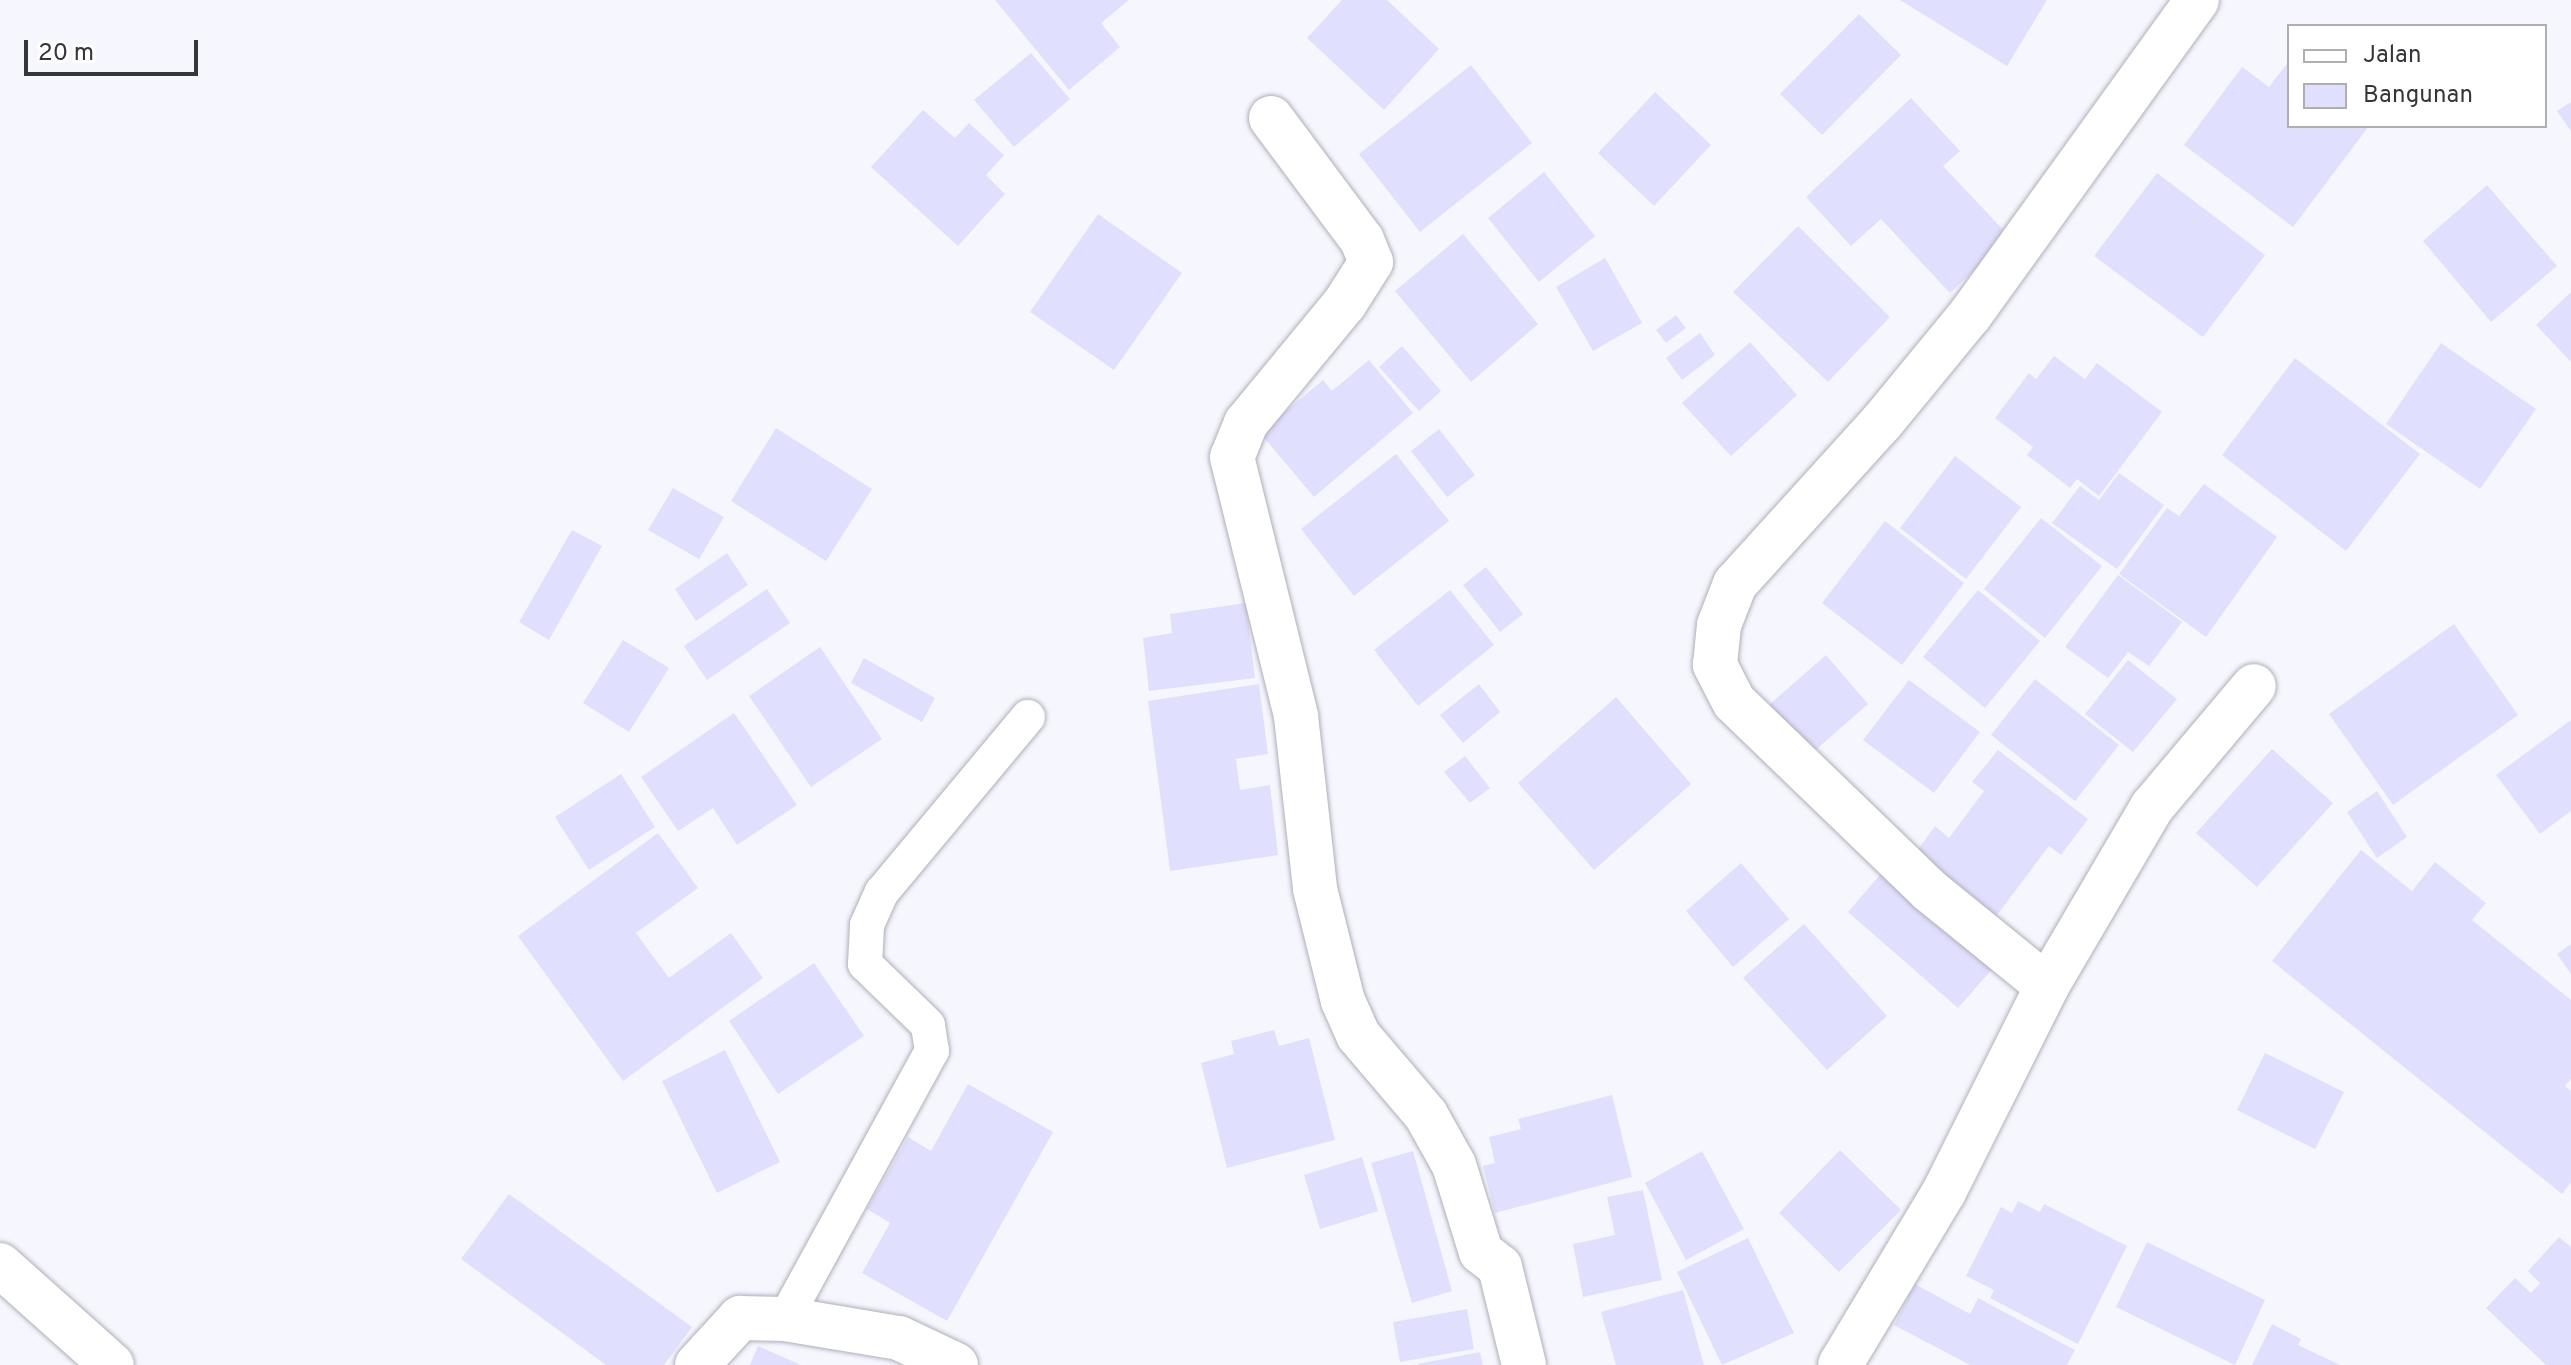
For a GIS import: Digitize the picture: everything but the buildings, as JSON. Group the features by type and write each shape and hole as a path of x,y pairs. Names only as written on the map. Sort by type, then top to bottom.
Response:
{"street":[{"path":"2047,986 1930,891 1734,702 1715,665 1719,625 1735,584 1882,422 1970,315 2197,0"},
{"path":"1271,118 1362,240 1371,262 1345,303 1246,423 1232,457 1296,716 1315,889 1343,1001 1358,1035 1426,1115 1454,1165 1481,1252 1500,1267 1524,1365"},
{"path":"1840,1365 1944,1192 2047,986 2152,807 2254,686"},
{"path":"0,1265 112,1365"},
{"path":"697,1365 740,1318 785,1319 899,1338 956,1365"}],"lane":[{"path":"785,1319 932,1051 928,1025 865,964 867,925 882,892 1028,717"}]}
